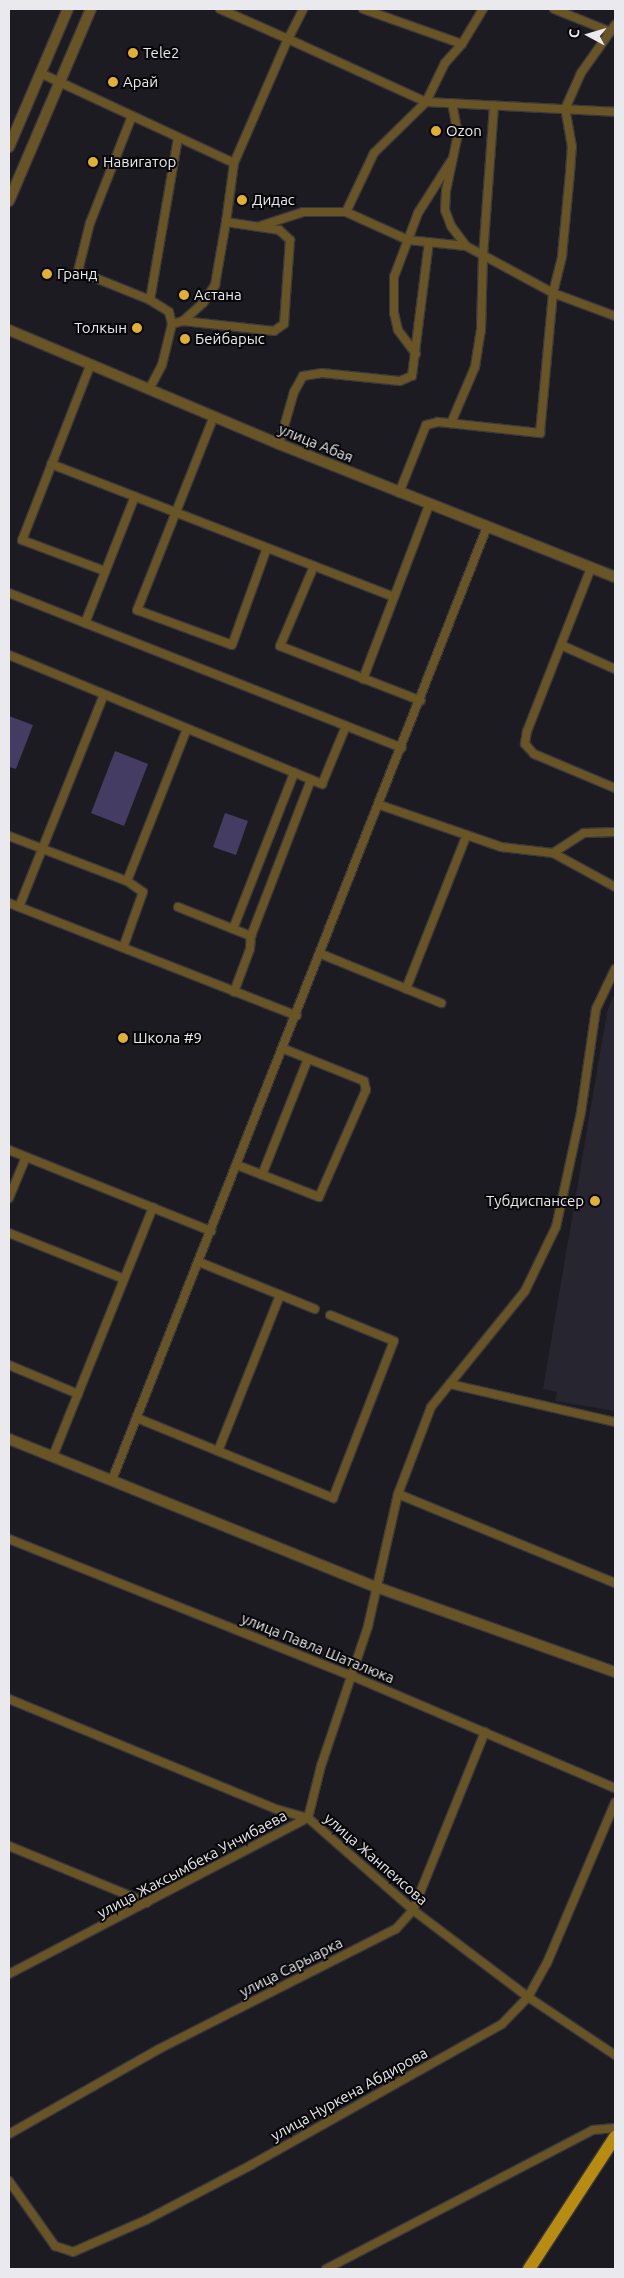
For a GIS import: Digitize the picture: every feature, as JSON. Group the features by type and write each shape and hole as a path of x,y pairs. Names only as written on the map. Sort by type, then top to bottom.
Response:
{"main road":[{"path":"528,2269 615,2137"}],"street":[{"path":"9,147 68,9"},
{"path":"9,202 91,9"},
{"path":"220,9 426,102 615,112"},
{"path":"183,321 203,303 215,285 234,163 303,9"},
{"path":"363,9 462,44"},
{"path":"346,212 374,153 426,102 445,63 462,44 483,9"},
{"path":"399,493 426,424 452,423 540,433 553,293 562,256 570,173 572,147 565,110 581,73 613,29 554,9"},
{"path":"40,73 234,163"},
{"path":"452,103 458,134 446,191 445,210 451,226 466,246 553,293 615,316"},
{"path":"452,423 475,367 483,302 483,256 494,105"},
{"path":"132,116 90,223 78,272 150,300 169,312 172,324 162,365 149,389"},
{"path":"150,300 178,138"},
{"path":"416,354 398,330 394,313 394,277 418,213 455,154"},
{"path":"260,226 303,212 346,212 408,240 466,246"},
{"path":"172,324 183,321 274,331 284,324 290,240 279,230 226,222"},
{"path":"279,444 294,392 303,376 322,373 404,381 412,376 430,242"},
{"name":"улица Абая","path":"9,330 90,366 399,493 615,577"},
{"path":"90,366 22,540 105,571"},
{"path":"214,416 137,610 232,646 268,548"},
{"path":"51,464 394,597"},
{"path":"85,623 135,496"},
{"path":"363,679 429,505"},
{"path":"112,1480 421,702 487,528"},
{"path":"314,566 280,646 421,702"},
{"path":"591,568 527,731 526,748 534,754 615,788"},
{"path":"9,593 402,748"},
{"path":"561,645 615,669"},
{"path":"9,655 322,784 346,726"},
{"path":"19,907 45,849 104,695"},
{"path":"127,881 187,729"},
{"path":"232,929 294,774"},
{"path":"234,992 250,949 250,936 311,780"},
{"path":"380,805 466,837 502,847 553,853 615,887"},
{"path":"553,853 584,833 615,832"},
{"path":"9,836 127,881 144,895 122,948"},
{"path":"406,989 466,837"},
{"path":"9,903 297,1016"},
{"path":"178,908 250,936"},
{"path":"321,954 440,1003"},
{"name":"улица Жаксымбека Унчибаева","path":"9,1974 308,1818 321,1766 352,1676 398,1494 431,1407 525,1291 556,1227 580,1112 596,1009 615,969"},
{"path":"238,1165 319,1197 366,1090 364,1081 284,1049"},
{"path":"262,1176 308,1059"},
{"path":"9,1150 211,1231"},
{"path":"9,1198 26,1157"},
{"path":"53,1456 153,1208"},
{"path":"9,1233 124,1279"},
{"path":"199,1262 315,1309"},
{"path":"218,1451 280,1295"},
{"path":"137,1418 333,1498 394,1341 330,1315"},
{"path":"9,1365 78,1394"},
{"path":"450,1384 615,1422"},
{"path":"9,1439 376,1587 615,1672"},
{"path":"398,1494 615,1583"},
{"name":"улица Павла Шаталюка","path":"9,1539 352,1676 615,1788"},
{"name":"улица Жанпеисова","path":"9,1699 276,1809 308,1818 413,1910 528,1997 615,2055"},
{"name":"улица Сарыарка","path":"9,2134 160,2049 396,1929 413,1910 485,1732"},
{"name":"улица Нуркена Абдирова","path":"9,2181 55,2246 73,2252 92,2246 251,2165 502,2024 528,1997 546,1963 615,1803"},
{"path":"9,1846 147,1903"},
{"path":"326,2269 593,2130 615,2128"}],"shaded area":[{"path":"9,716 33,725 16,769 9,767"},
{"path":"115,751 148,764 124,826 91,813"},
{"path":"225,813 248,821 236,855 213,847"},
{"name":"Тубдиспансер","path":"615,992 615,1411 555,1401 557,1392 543,1389 607,1012"}],"place":[{"name":"Tele2","path":"133,53"},
{"name":"Арай","path":"113,82"},
{"name":"Ozon","path":"436,131"},
{"name":"Навигатор","path":"93,162"},
{"name":"Дидас","path":"242,200"},
{"name":"Гранд","path":"47,274"},
{"name":"Астана","path":"184,295"},
{"name":"Толкын","path":"137,328"},
{"name":"Бейбарыс","path":"185,339"},
{"name":"Школа #9","path":"123,1038"},
{"name":"Тубдиспансер","path":"595,1201"}]}
